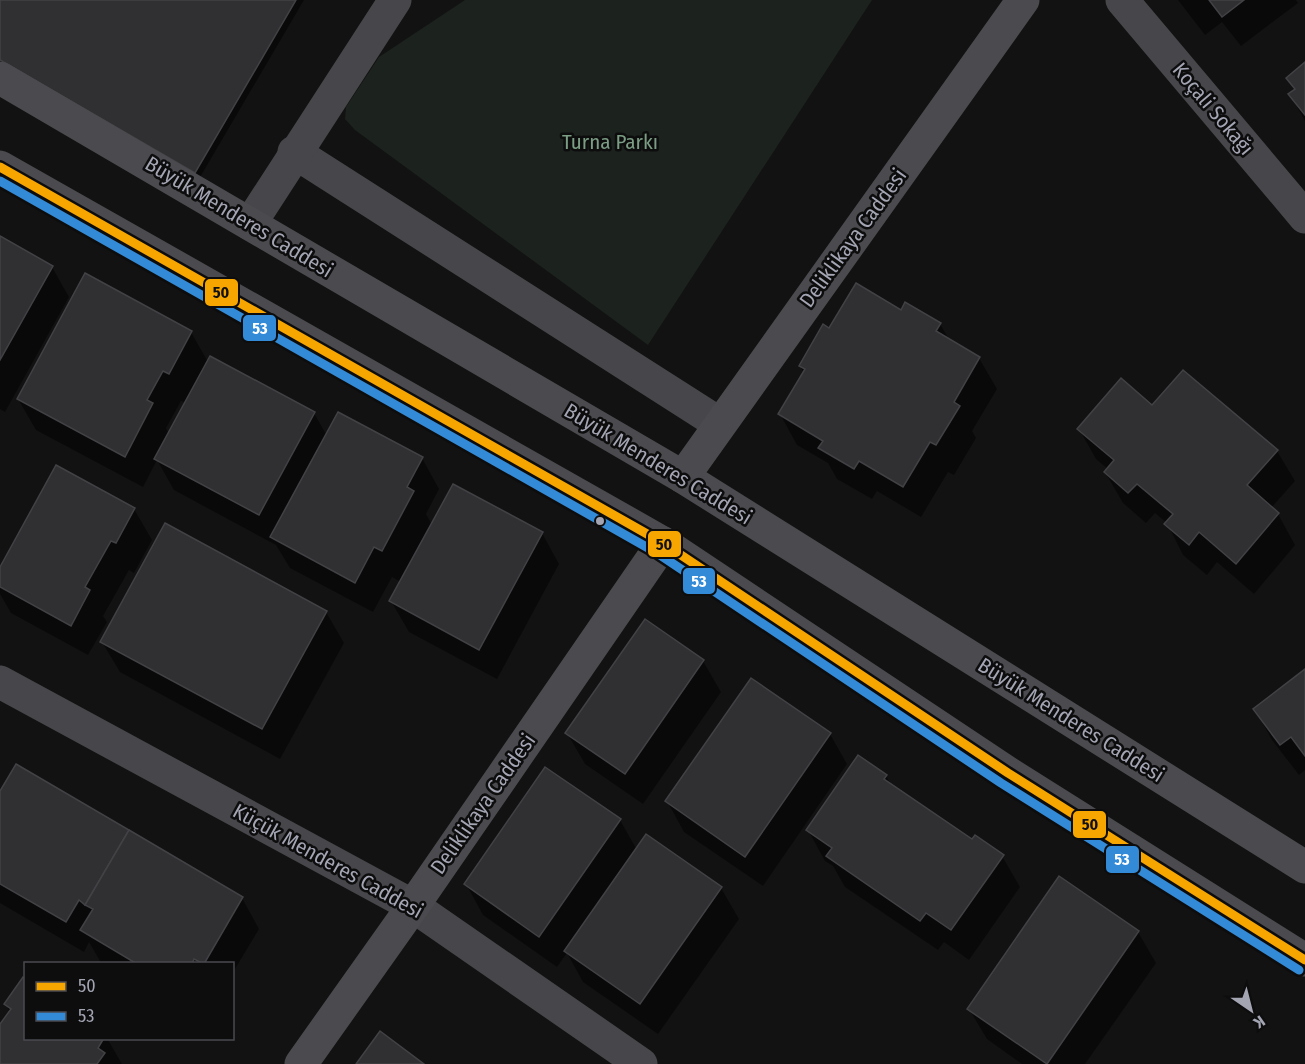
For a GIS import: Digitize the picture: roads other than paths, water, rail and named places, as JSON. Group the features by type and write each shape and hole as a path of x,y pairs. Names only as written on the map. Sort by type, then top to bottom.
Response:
{"street":[{"path":"250,224 294,152 394,0"},
{"name":"Deliklikaya Caddesi","path":"683,477 1023,0"},
{"name":"Koçali Sokağı","path":"1122,0 1305,217"},
{"name":"Büyük Menderes Caddesi","path":"0,78 683,477 1305,867"},
{"path":"294,152 720,423"},
{"path":"0,167 663,543 1008,773 1305,960"},
{"name":"Deliklikaya Caddesi","path":"301,1064 413,906 663,543"},
{"name":"Küçük Menderes Caddesi","path":"0,682 413,906 641,1064"}],"park label":[{"name":"Turna Parkı","path":"610,142"}]}
